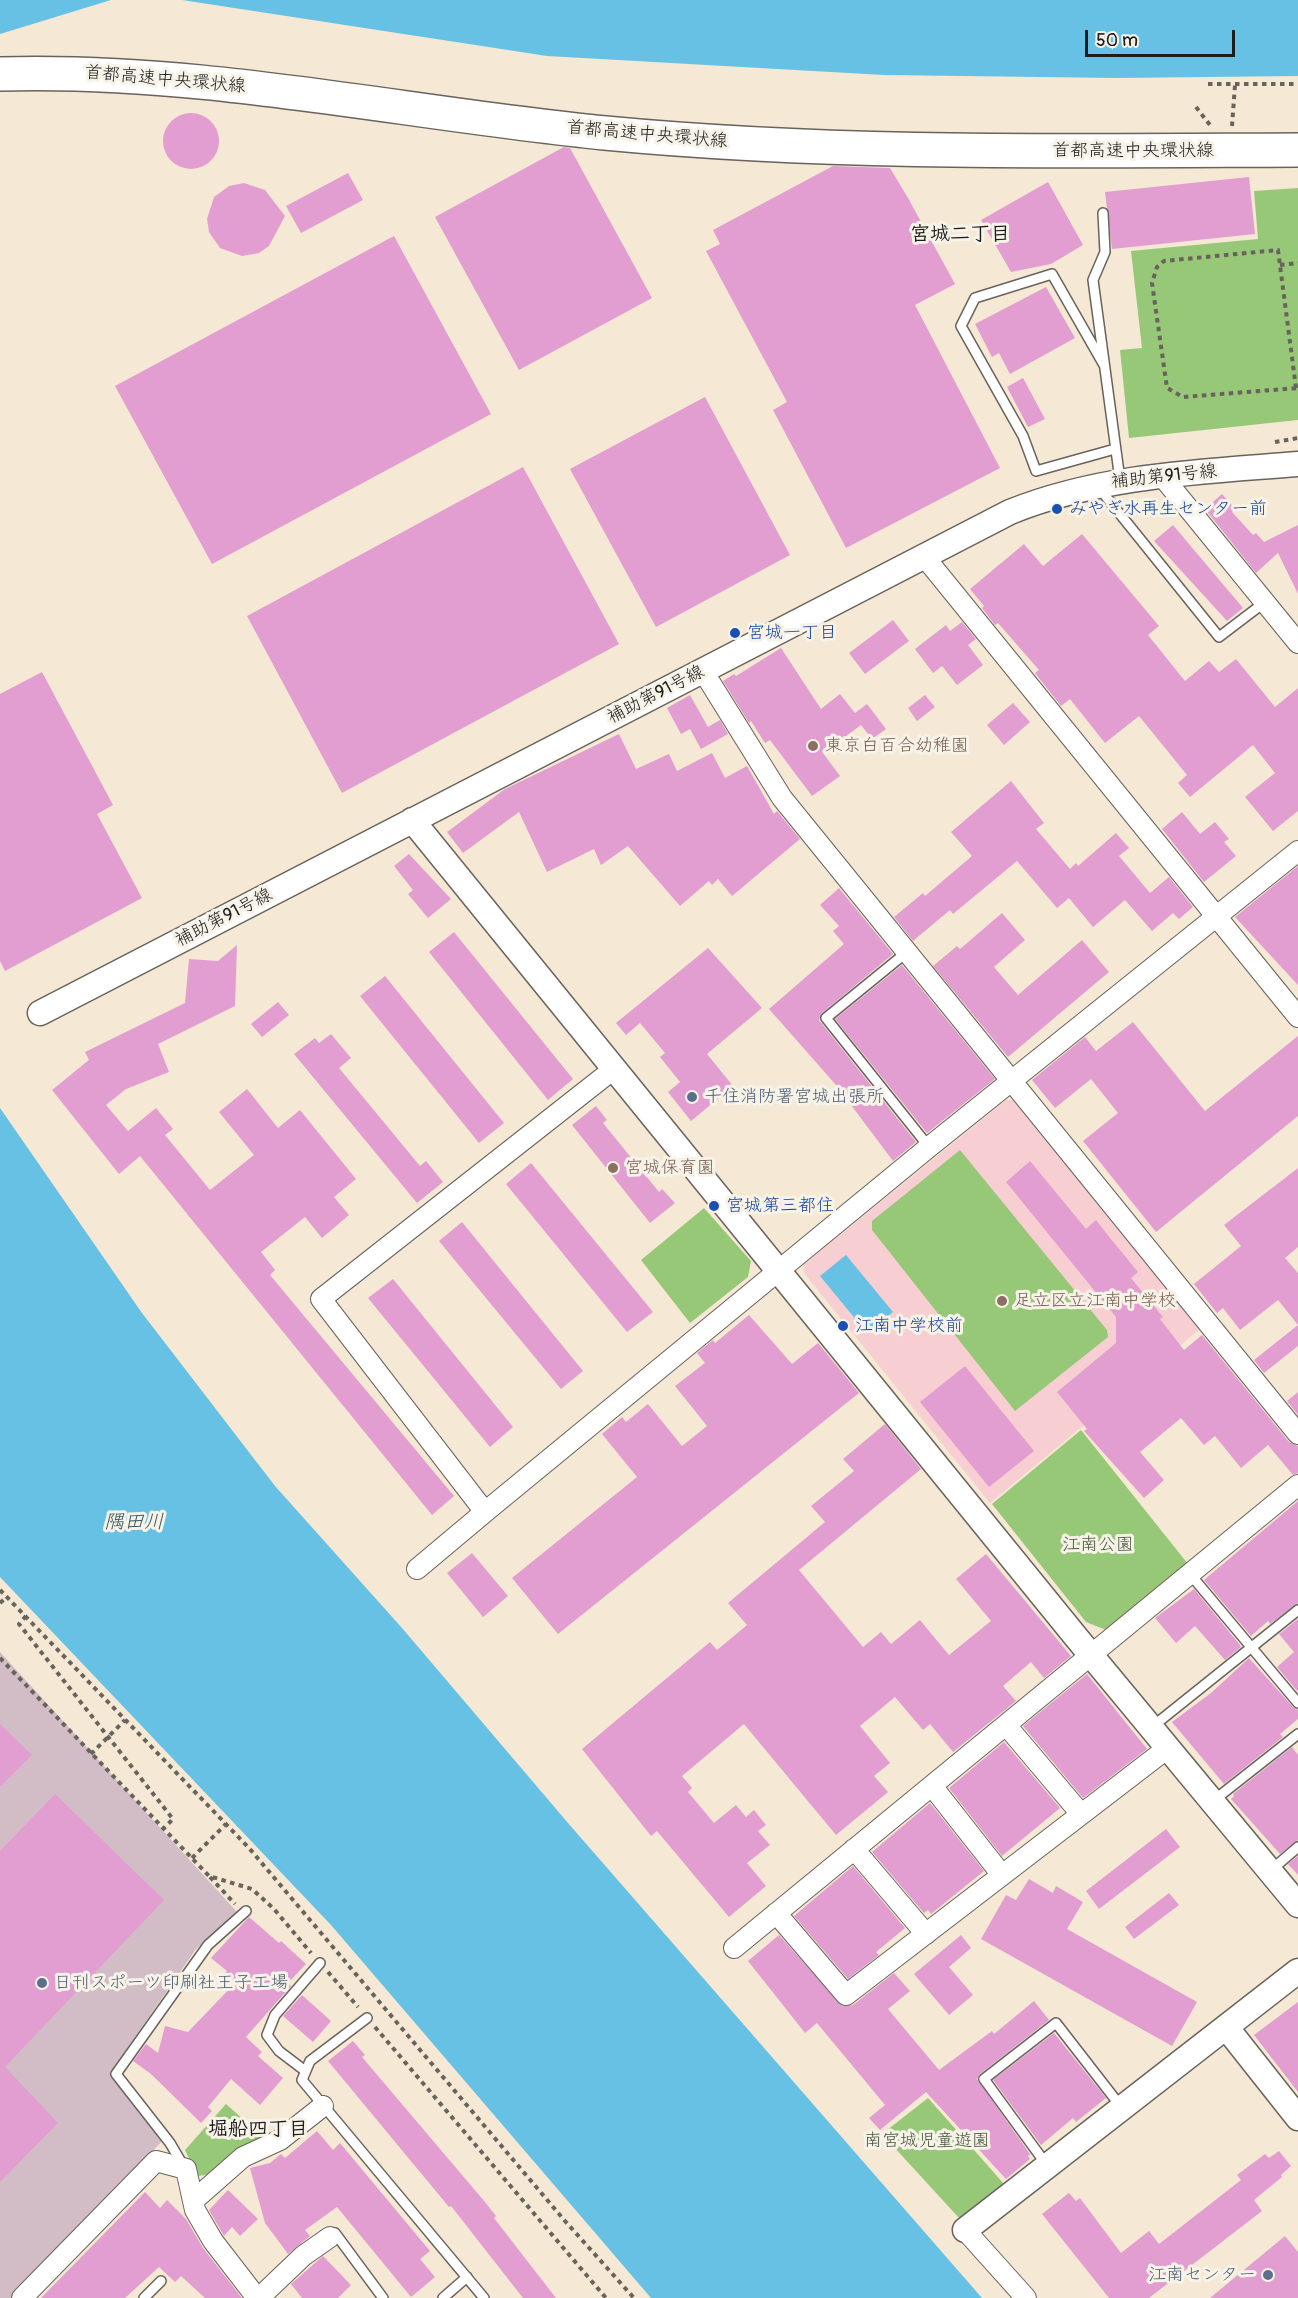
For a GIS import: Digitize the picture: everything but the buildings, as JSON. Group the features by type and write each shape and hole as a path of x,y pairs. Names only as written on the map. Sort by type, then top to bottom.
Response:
{"highway":[{"name":"首都高速中央環状線","path":"0,65 82,64 186,71 586,122 809,139 903,142 1298,142"},
{"name":"首都高速中央環状線","path":"0,74 82,72 182,79 497,121 620,134 808,147 901,151 1298,150"}],"street":[{"name":"補助第91号線","path":"40,1013 703,671 982,524 1041,499 1120,480 1298,464"},
{"path":"1162,476 1298,643"},
{"path":"922,555 1298,1017"},
{"path":"703,671 782,798 1298,1434"},
{"path":"412,820 1090,1654 1298,1905"},
{"path":"417,1569 929,1147 1298,851"},
{"path":"485,1512 321,1299 615,1068"},
{"path":"734,1948 1298,1485"},
{"path":"1006,1725 1081,1814"},
{"path":"776,1913 846,1995 1169,1747"},
{"path":"932,1786 1002,1875"},
{"path":"854,1850 926,1934"},
{"path":"1026,2298 965,2230 1298,1971"},
{"path":"1226,2027 1298,2118"},
{"path":"193,2201 243,2157 280,2140 323,2106"},
{"path":"22,2298 156,2162 186,2169 195,2210 213,2241 260,2298 303,2256 330,2237"}],"lane":[{"path":"1103,213 1105,252 1093,280 1120,480"},
{"path":"1104,365 1052,273 975,298 961,326 1023,436 1036,471 1115,449"},
{"path":"1096,485 1219,637 1265,602"},
{"path":"907,952 826,1018 929,1147"},
{"path":"1190,1574 1298,1703"},
{"path":"1152,1727 1298,1610"},
{"path":"1213,1801 1298,1734"},
{"path":"1270,1871 1298,1847"},
{"path":"186,2169 170,2143 116,2074 208,1945 246,1911"},
{"path":"304,2070 279,2051 267,2035 275,2015 320,1963"},
{"path":"367,2018 310,2061 304,2070 302,2080 484,2298"},
{"path":"1048,2166 984,2079 1056,2023 1122,2108"},
{"path":"330,2237 335,2233 383,2298"},
{"path":"443,2298 467,2277"},
{"path":"144,2298 161,2281"}],"path":[{"path":"1208,84 1298,84"},
{"path":"1231,131 1235,85"},
{"path":"1278,250 1297,388 1193,397 1175,394 1167,388 1164,381 1152,283 1157,267 1164,261 1278,250"},
{"path":"1280,265 1298,263"},
{"path":"0,1590 226,1824 565,2221 634,2298"},
{"path":"0,1603 7,1597"},
{"path":"26,1616 19,1624 173,1819 164,1829"},
{"path":"0,1658 209,1876 252,1889 274,1909 606,2298"},
{"path":"91,1754 125,1720"},
{"path":"192,1858 226,1824"}],"shaded area":[{"name":"足立区立江南中学校","path":"1006,1100 1015,1100 1200,1329 990,1503 804,1273 803,1265"},
{"path":"0,1652 237,1912 196,1949 110,2073 164,2139 10,2298 0,2298"}],"green space":[{"path":"1298,188 1298,420 1129,438 1120,350 1142,348 1131,251 1258,239 1254,191"},
{"path":"960,1150 1107,1330 1108,1337 1015,1411 872,1230 872,1221"},
{"path":"704,1208 751,1261 748,1277 690,1323 641,1260"},
{"name":"江南公園","path":"1081,1430 1188,1564 1106,1630 1086,1622 992,1504"},
{"name":"南宮城児童遊園","path":"928,2098 1004,2184 960,2219 882,2134"},
{"path":"226,2104 264,2138 215,2174 197,2176 185,2150"}],"water":[{"path":"0,0 111,0 0,34"},
{"path":"182,0 1298,0 1298,76 1116,78 884,75 547,56"},
{"name":"隅田川","path":"0,1108 142,1313 275,1486 402,1628 568,1823 982,2298 651,2298 331,1925 0,1577"},
{"path":"846,1255 893,1312 867,1333 820,1276"}],"place":[{"name":"みやぎ水再生センター前","path":"1057,509"},
{"name":"宮城一丁目","path":"735,633"},
{"name":"東京白百合幼稚園","path":"813,746"},
{"name":"千住消防署宮城出張所","path":"692,1097"},
{"name":"宮城保育園","path":"613,1168"},
{"name":"宮城第三都住","path":"714,1206"},
{"name":"足立区立江南中学校","path":"1002,1301"},
{"name":"江南中学校前","path":"843,1326"},
{"name":"日刊スポーツ印刷社王子工場","path":"42,1983"},
{"name":"江南センター","path":"1268,2275"}],"district":[{"name":"宮城二丁目","path":"960,235"},
{"name":"堀船四丁目","path":"258,2130"}]}
